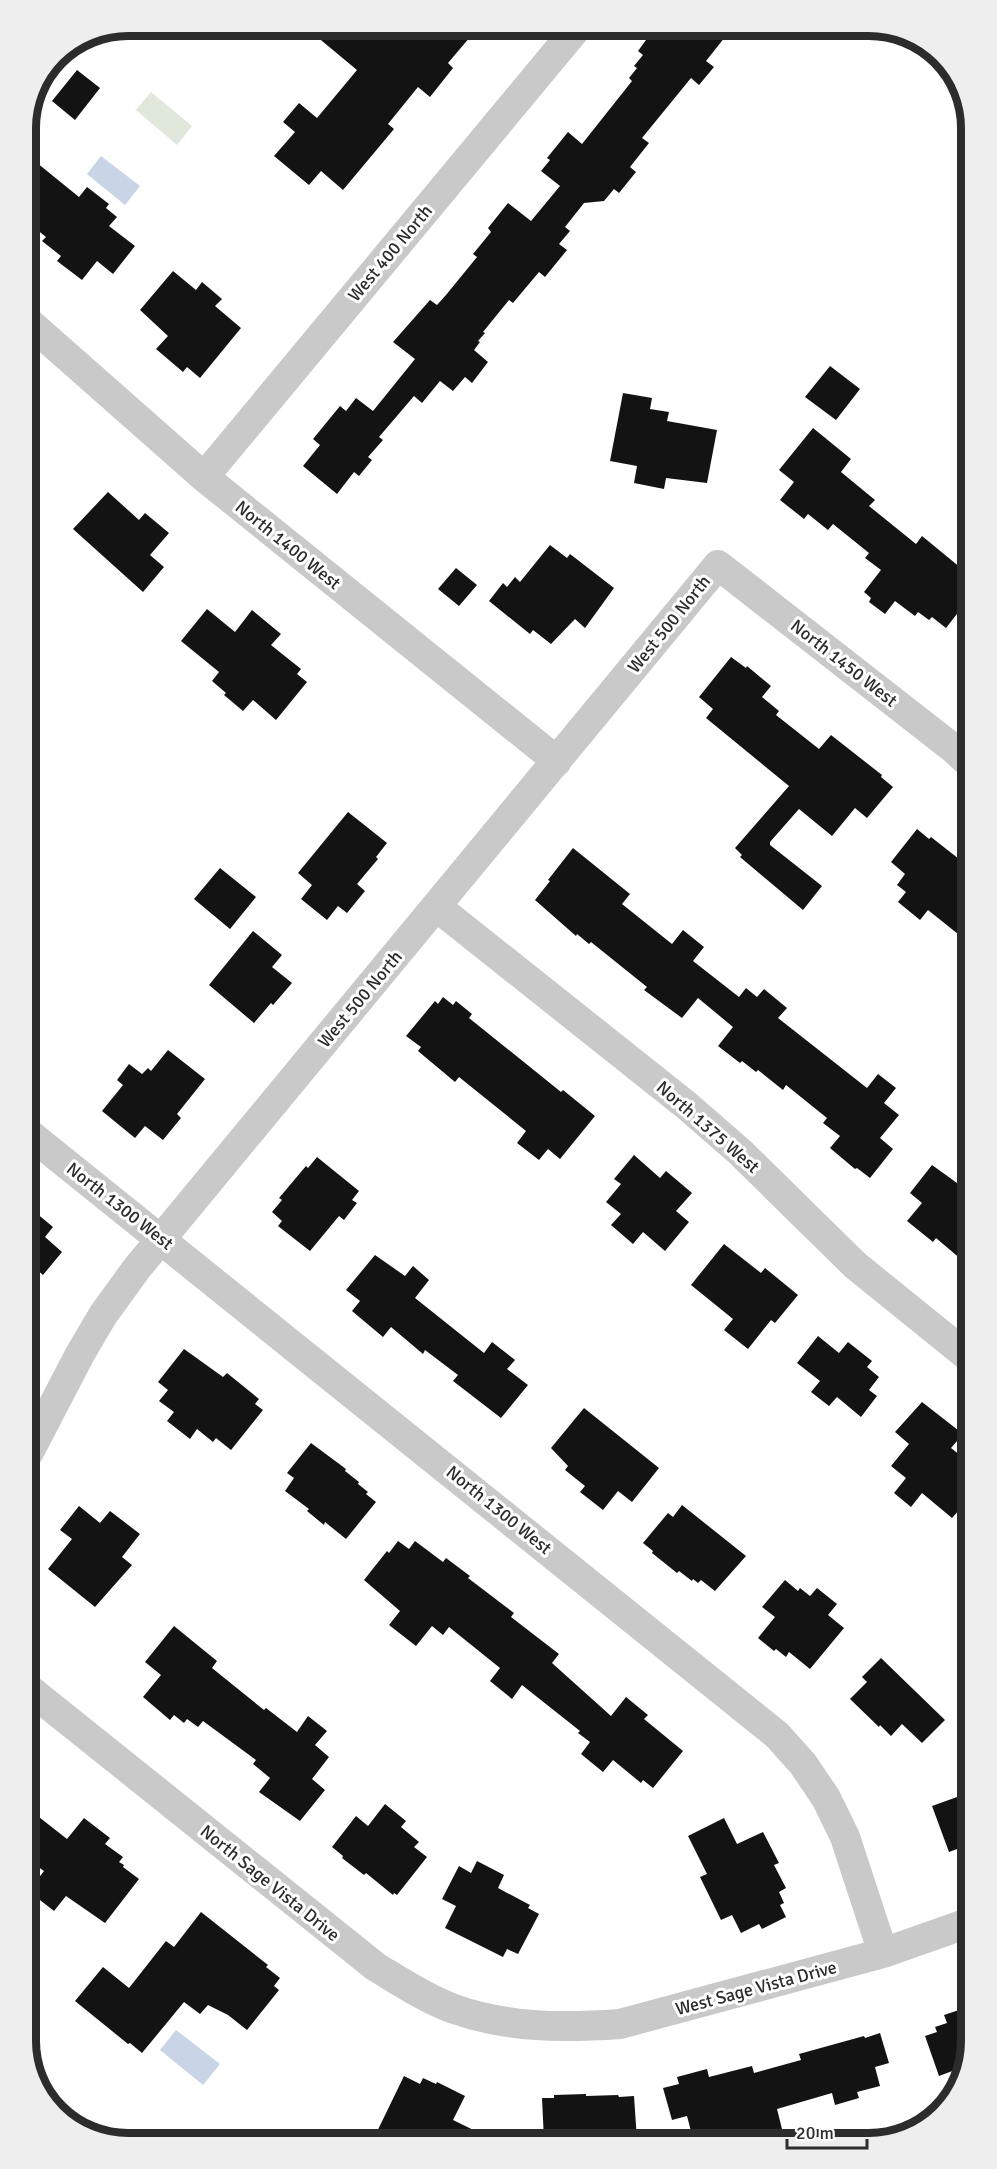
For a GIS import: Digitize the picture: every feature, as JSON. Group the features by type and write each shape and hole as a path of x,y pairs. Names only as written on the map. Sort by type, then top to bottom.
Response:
{"street":[{"name":"West 400 North","path":"204,477 570,36"},
{"name":"North 1400 West","path":"36,329 204,477 557,761"},
{"name":"West 500 North","path":"36,1439 103,1315 162,1239 718,565"},
{"name":"North 1450 West","path":"718,565 961,756"},
{"name":"North 1375 West","path":"437,907 686,1105 740,1152 855,1265 961,1351"},
{"name":"North 1300 West","path":"36,1139 777,1735 803,1764 826,1798 845,1837 883,1953"},
{"name":"North Sage Vista Drive","path":"36,1695 376,1967 416,1991 453,2008 494,2021 536,2026"},
{"name":"West Sage Vista Drive","path":"536,2026 577,2027 620,2024 883,1953 961,1926"}],"shaded area":[{"path":"151,92 192,126 177,145 136,110"}],"water":[{"path":"101,156 140,186 125,205 87,174"},
{"path":"176,2030 220,2064 203,2085 160,2050"}],"building":[{"path":"316,36 471,36 448,63 453,68 430,97 418,87 388,124 394,129 343,190 321,171 309,185 274,156 295,132 283,122 299,103 317,118 357,70"},
{"path":"641,36 725,37 706,61 714,67 699,85 691,78 642,138 649,143 630,167 636,172 619,193 614,189 604,201 584,203 565,227 570,231 559,244 567,250 545,277 539,272 513,303 509,300 483,332 485,333 474,350 488,362 472,383 465,377 453,391 440,381 422,403 414,396 379,437 383,440 368,457 372,460 359,476 354,472 337,494 303,466 320,445 313,439 340,406 346,411 356,398 373,411 415,359 393,342 430,300 437,305 446,295 477,257 473,254 491,232 488,228 508,203 531,221 560,186 541,171 550,160 547,158 568,132 582,144 632,81 629,78 637,68 634,66 643,55 638,51 646,40"},
{"path":"77,70 100,88 75,120 52,101"},
{"path":"36,162 79,197 87,187 109,204 106,208 117,217 109,226 135,246 113,274 97,261 82,280 57,261 61,256 42,241 46,237 36,229 38,226 36,224"},
{"path":"173,271 196,290 202,282 222,299 215,306 241,328 200,378 187,367 183,372 156,349 168,336 140,310"},
{"path":"830,366 860,389 836,420 805,397"},
{"path":"623,393 652,398 650,409 669,412 667,421 717,430 707,483 666,478 664,489 634,483 637,466 610,461"},
{"path":"813,428 851,459 841,472 875,500 869,506 916,544 922,536 961,568 961,609 946,628 932,617 929,620 918,612 915,616 895,601 885,614 869,602 871,598 864,592 881,570 865,558 869,553 833,524 828,530 808,514 804,519 780,500 794,482 779,470"},
{"path":"108,492 139,520 145,513 169,533 150,555 164,567 143,592 73,529"},
{"path":"550,545 567,558 570,554 614,588 585,628 575,619 551,644 533,630 530,634 489,601 503,583 507,587 515,577 520,582"},
{"path":"456,568 477,585 459,606 438,589"},
{"path":"207,609 235,632 252,610 281,634 271,645 301,669 297,674 307,682 276,720 253,700 243,711 212,681 219,672 181,641"},
{"path":"731,657 746,668 747,666 771,686 762,697 779,711 776,715 819,749 831,735 882,775 881,777 893,787 867,818 855,808 832,836 799,809 770,842 770,845 822,886 803,910 740,857 742,855 735,848 789,786 706,718 713,709 699,697"},
{"path":"348,812 387,843 376,857 378,859 357,884 365,891 347,913 338,906 327,920 301,899 312,885 298,873"},
{"path":"917,829 959,859 957,862 961,865 961,936 928,910 920,920 898,902 906,892 897,885 905,874 891,862"},
{"path":"573,848 630,894 622,904 672,944 683,930 704,947 693,961 739,997 746,988 757,997 764,989 787,1008 778,1018 867,1088 878,1074 896,1088 884,1103 899,1115 880,1138 893,1149 870,1178 830,1148 840,1136 823,1123 827,1118 786,1085 783,1090 758,1070 756,1072 742,1061 740,1063 718,1046 733,1027 698,998 682,1018 644,990 647,987 591,942 589,944 577,934 576,936 535,900"},
{"path":"220,868 256,897 230,929 194,899"},
{"path":"253,931 282,955 272,967 292,983 254,1023 209,985"},
{"path":"443,997 453,1005 456,1001 472,1014 469,1018 561,1092 563,1090 595,1116 560,1159 548,1149 539,1160 517,1143 526,1131 459,1077 455,1082 418,1051 421,1047 406,1036 435,1001 438,1004"},
{"path":"168,1050 205,1079 177,1114 181,1118 163,1140 145,1126 135,1138 102,1111 123,1085 117,1080 129,1064 142,1074 148,1068 151,1071"},
{"path":"634,1155 660,1178 666,1171 692,1193 676,1211 689,1222 665,1251 643,1232 633,1244 611,1225 621,1214 606,1202 621,1184 614,1179"},
{"path":"317,1157 359,1191 352,1200 357,1203 344,1220 339,1216 310,1251 278,1226 282,1221 272,1212 282,1200 279,1198 306,1166 308,1168"},
{"path":"932,1165 957,1183 961,1178 961,1259 936,1238 933,1242 907,1221 922,1203 910,1193"},
{"path":"36,1213 53,1227 45,1237 62,1252 43,1275 36,1269"},
{"path":"724,1244 761,1273 765,1268 798,1295 775,1323 771,1320 748,1349 724,1330 733,1319 691,1285"},
{"path":"375,1255 405,1276 413,1266 429,1280 415,1298 484,1353 492,1342 515,1360 507,1369 528,1385 501,1418 453,1381 458,1375 425,1350 423,1354 391,1327 383,1337 352,1311 360,1301 346,1290"},
{"path":"818,1336 839,1353 848,1342 872,1361 867,1367 879,1377 869,1390 877,1396 861,1417 837,1397 829,1406 811,1392 820,1381 797,1363"},
{"path":"184,1349 223,1377 227,1373 259,1399 255,1404 263,1410 231,1450 216,1438 213,1442 197,1429 190,1439 167,1421 174,1412 159,1401 168,1390 158,1382"},
{"path":"922,1402 961,1432 961,1436 951,1448 961,1456 961,1508 952,1518 922,1493 911,1507 894,1493 906,1478 891,1466 909,1444 895,1432"},
{"path":"584,1408 659,1468 632,1502 618,1491 603,1510 580,1492 585,1486 565,1470 568,1466 551,1448"},
{"path":"311,1443 346,1469 345,1471 359,1482 358,1484 368,1492 366,1494 376,1502 346,1539 325,1522 324,1525 307,1511 309,1509 285,1491 294,1478 287,1473"},
{"path":"682,1505 746,1556 715,1591 701,1580 698,1583 679,1571 677,1573 643,1543 668,1513 673,1517"},
{"path":"79,1506 100,1523 110,1511 140,1534 122,1557 132,1565 95,1607 48,1569 72,1539 60,1530"},
{"path":"398,1541 409,1549 415,1541 443,1562 446,1558 470,1576 468,1578 514,1613 511,1617 559,1654 552,1663 611,1716 626,1697 648,1715 644,1719 683,1751 653,1788 643,1780 641,1783 613,1760 603,1772 581,1754 590,1742 578,1733 580,1731 522,1685 512,1699 490,1681 500,1668 449,1627 443,1635 432,1626 416,1646 389,1625 400,1611 364,1580"},
{"path":"785,1580 798,1591 800,1588 810,1596 817,1588 837,1604 828,1615 844,1628 810,1669 789,1652 786,1657 758,1638 775,1617 762,1607"},
{"path":"174,1626 217,1661 212,1668 264,1710 266,1708 297,1732 308,1716 327,1731 315,1745 329,1757 312,1779 325,1790 300,1821 259,1792 270,1778 253,1764 256,1760 203,1721 198,1727 187,1719 184,1723 174,1715 170,1720 143,1697 161,1675 145,1662"},
{"path":"881,1658 945,1720 922,1743 902,1724 891,1736 850,1699 867,1682 862,1677"},
{"path":"961,1796 961,1848 949,1852 932,1806"},
{"path":"385,1804 406,1821 401,1827 419,1842 414,1847 427,1857 397,1895 394,1893 393,1895 366,1873 364,1875 332,1847 356,1816 368,1826"},
{"path":"36,1815 67,1839 84,1818 110,1838 105,1844 123,1857 119,1862 139,1879 105,1923 66,1896 54,1911 36,1897 36,1881 44,1871 36,1865"},
{"path":"724,1818 737,1844 763,1832 779,1863 774,1865 786,1888 779,1892 784,1903 780,1905 786,1917 762,1929 759,1924 741,1933 732,1915 721,1920 700,1877 707,1874 688,1836"},
{"path":"477,1861 504,1875 498,1888 530,1905 528,1908 539,1914 518,1954 507,1949 503,1957 445,1928 456,1906 442,1899 459,1866 471,1873"},
{"path":"201,1912 268,1965 266,1967 280,1978 274,1986 279,1990 247,2030 228,2015 208,2005 200,2014 184,2002 142,2053 75,2001 103,1967 129,1988 166,1941 174,1947"},
{"path":"961,2009 960,2053 956,2070 939,2076 925,2036 937,2032 935,2027 947,2023 944,2015"},
{"path":"880,2033 889,2063 875,2067 880,2086 857,2092 859,2098 835,2105 832,2093 777,2109 782,2129 768,2133 691,2133 687,2116 672,2120 663,2088 679,2084 677,2077 707,2069 709,2077 752,2066 754,2073 801,2060 799,2054 864,2036 865,2038"},
{"path":"404,2076 420,2084 423,2078 436,2084 437,2082 465,2096 453,2120 480,2133 376,2133"},
{"path":"554,2095 634,2096 637,2133 544,2133 542,2098 554,2098"}]}
